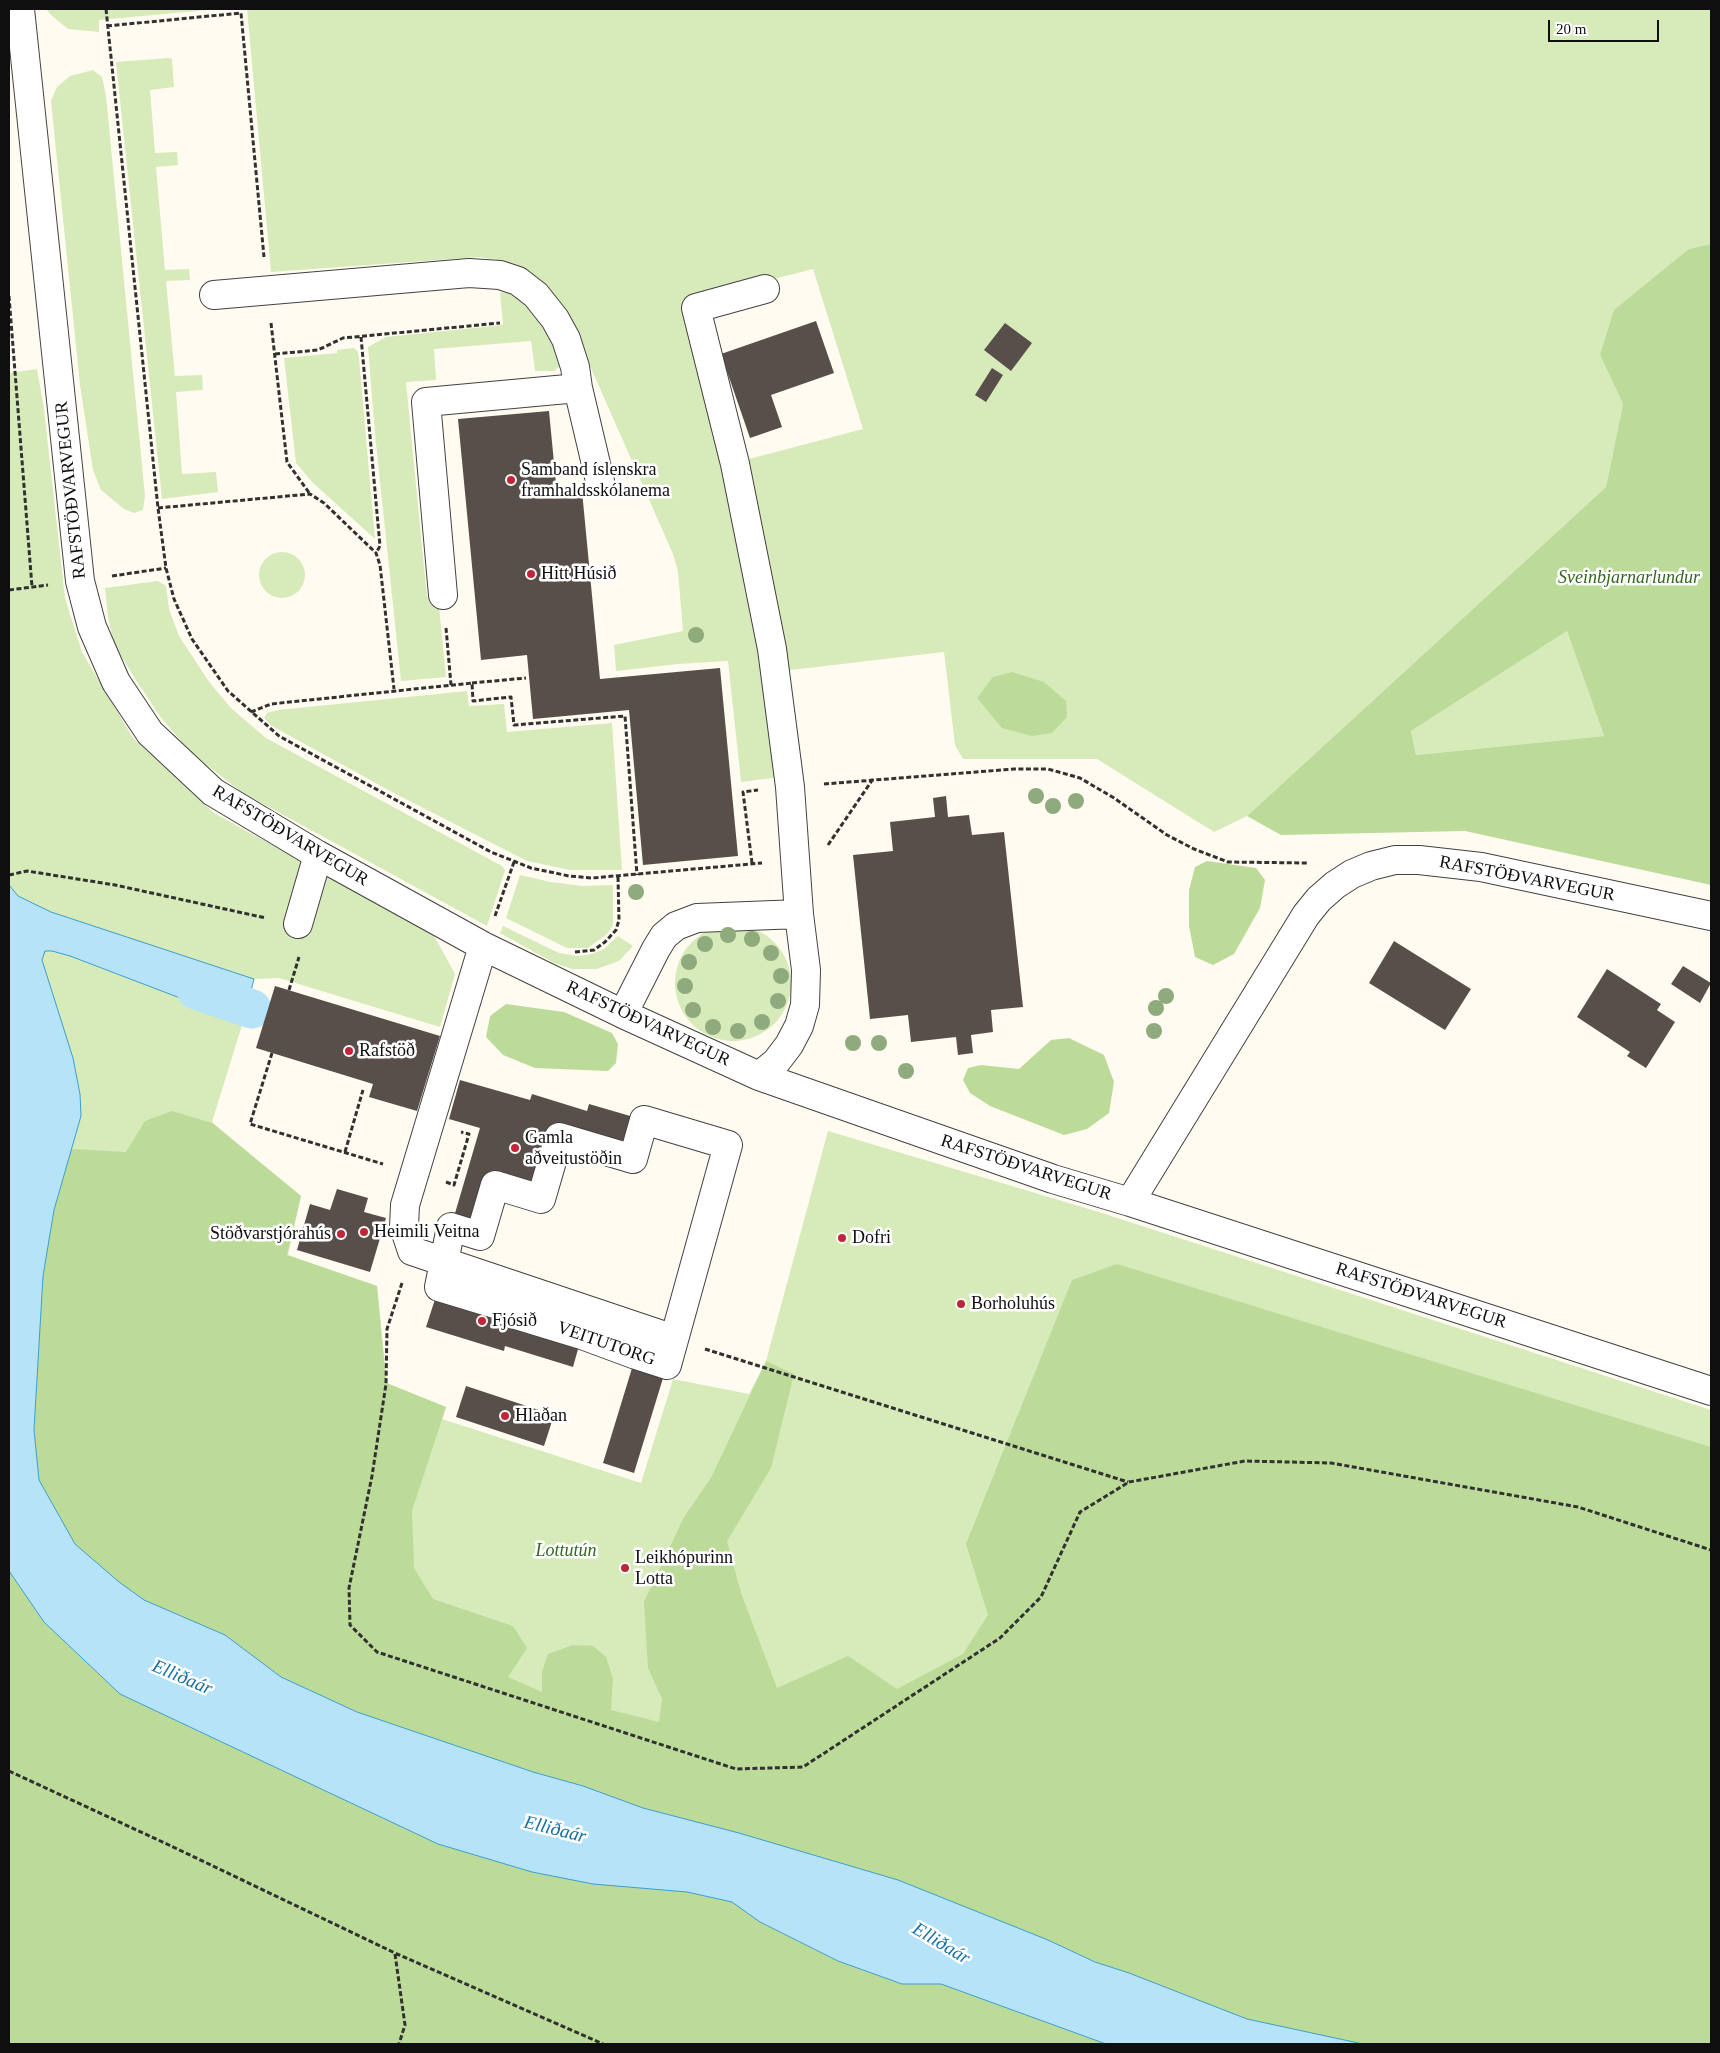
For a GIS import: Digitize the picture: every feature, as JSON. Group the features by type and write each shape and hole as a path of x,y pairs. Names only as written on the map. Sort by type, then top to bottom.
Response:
{"street":[{"name":"RAFSTÖÐVARVEGUR","path":"20,9 74,539 80,581 92,627 116,682 150,733 213,792 318,855 482,946 623,1014 759,1076 1053,1179 1130,1202 1711,1391"},
{"path":"214,296 469,273 500,275 518,281 536,295 555,319 566,339 575,367 578,388 600,481"},
{"path":"759,1076 776,1062 789,1045 799,1026 805,1006 806,970 798,914 790,787 783,720 770,640 735,464 696,308 765,289"},
{"path":"443,595 426,402 578,388"},
{"path":"298,924 318,855"},
{"name":"RAFSTÖÐVARVEGUR","path":"1130,1202 1306,915 1324,894 1352,874 1371,866 1395,860 1428,861 1482,867 1711,916"},
{"path":"623,1014 656,949 664,936 676,926 697,918 798,914"},
{"path":"482,946 405,1205 404,1227 412,1252 674,1339"},
{"name":"VEITUTORG","path":"444,1262 451,1227 480,1236 495,1185 541,1199 559,1138 632,1159 644,1120 728,1145 674,1339"}],"path":[{"path":"106,9 158,508 166,568 174,599 192,639 228,691 279,736 514,862 531,868 569,876 592,878 731,865"},
{"path":"108,26 240,13 287,462 310,494 324,503 376,553 380,564 394,690"},
{"path":"9,296 32,587"},
{"path":"275,354 318,350 343,338 500,324"},
{"path":"361,337 380,546 376,553"},
{"path":"158,508 310,494"},
{"path":"110,577 166,568"},
{"path":"9,590 54,584"},
{"path":"443,595 451,685"},
{"path":"251,712 271,704 526,678"},
{"path":"472,683 473,701 511,697 514,725 625,716 637,875"},
{"path":"752,864 743,792 873,779 1014,769 1048,769 1080,778 1114,798 1167,835 1194,849 1228,862 1314,864"},
{"path":"482,946 495,917 514,862"},
{"path":"9,875 27,871 115,885 298,924"},
{"path":"572,952 594,950 616,930 620,920 618,876"},
{"path":"495,917 503,921"},
{"path":"272,1053 250,1124 454,1185 469,1134 430,1122"},
{"path":"345,1152 363,1090"},
{"path":"412,1252 387,1329 386,1384 372,1476 349,1588 350,1625 377,1652 736,1769 803,1767 1000,1638 1041,1597 1080,1512 1129,1482 1245,1461 1331,1463 1578,1507 1711,1550"},
{"path":"674,1339 1129,1482"},
{"path":"9,1771 395,1953 603,2044"},
{"path":"395,1953 406,2025 399,2044"}],"green space":[{"path":"46,9 218,9 99,20 99,32 68,29"},
{"path":"247,9 1711,9 1711,244 1689,249 1600,355 1623,404 1606,487 1247,816 1214,832 1097,759 963,759 955,745 944,652 782,671 749,459 863,429 813,269 684,302 743,540 780,777 741,782 728,661 616,671 614,645 683,631 678,572 673,554 572,325 527,273 504,261 479,257 271,272"},
{"path":"172,59 174,87 150,90 155,153 177,152 178,165 156,167 165,270 189,269 190,280 166,281 175,376 202,375 203,390 176,392 182,474 216,472 218,492 162,499 116,62"},
{"path":"93,70 102,77 106,96 145,496 143,510 134,513 124,509 101,490 93,470 80,385 51,101 57,87 70,76"},
{"name":"Sveinbjarnarlundur","path":"1711,244 1711,885 1465,831 1281,835 1247,816 1606,487 1623,404 1600,355 1614,310 1689,249","holes":["1567,631 1604,736 1416,755 1411,731"]},
{"path":"500,293 511,293 525,302 539,319 561,360 560,366 554,371 535,371 531,341 434,349 436,380 406,382 427,597 438,596 446,677 401,681 375,434 368,347 386,337 503,325"},
{"path":"354,348 358,352 359,358 375,539 312,482 296,463 284,358 337,353 337,350"},
{"name":"Lottutún","path":"37,369 44,409 65,598 82,652 133,738 214,813 433,934 455,974 440,1027 279,978 254,979 243,1022 212,1122 301,1196 288,1255 377,1286 387,1383 446,1407 442,1419 641,1483 673,1379 749,1394 766,1361 828,1131 1102,1213 1711,1410 1711,2044 9,2044 9,373"},
{"path":"277,552 287,552 301,562 305,575 301,588 295,594 287,598 277,598 263,588 259,580 259,570 269,556"},
{"path":"158,581 166,586 169,609 179,636 210,683 231,708 266,738 502,866 505,870 487,926 243,793 190,752 159,715 134,677 114,644 108,617 105,588"},
{"path":"1567,631 1604,736 1416,755 1411,731"},
{"path":"1012,672 1044,682 1066,701 1067,717 1052,733 1032,736 1002,728 977,698 993,677"},
{"path":"467,691 469,706 504,704 507,732 612,723 622,870 570,870 527,861 392,792 272,726 264,718 267,713 278,710"},
{"path":"1207,861 1256,868 1265,880 1260,908 1234,954 1213,965 1195,957 1189,926 1189,890 1195,867"},
{"path":"520,875 582,886 613,885 613,925 607,934 588,948 567,948 506,918"},
{"path":"733,925 755,930 774,942 786,961 791,983 786,1005 774,1024 755,1036 733,1041 711,1036 692,1024 680,1005 675,983 680,961 692,942 711,930"},
{"path":"503,926 559,953 578,956 592,954 604,949 618,936 633,946 619,961 597,969 572,969 554,963 500,933"},
{"path":"506,1004 564,1012 612,1033 618,1044 616,1063 608,1071 535,1068 503,1055 486,1037 490,1016"},
{"path":"1069,1038 1104,1055 1114,1082 1109,1113 1087,1129 1064,1135 990,1106 970,1093 963,1080 968,1068 981,1065 1019,1069 1051,1040"},
{"path":"172,1111 212,1123 301,1196 287,1255 377,1286 386,1383 446,1407 412,1511 414,1568 433,1599 513,1626 527,1648 508,1677 542,1692 542,1672 548,1654 573,1645 593,1646 606,1657 613,1679 611,1710 659,1722 662,1699 648,1668 644,1602 684,1517 711,1478 766,1361 794,1374 771,1468 727,1541 741,1593 777,1688 848,1656 897,1689 963,1654 988,1615 966,1544 1072,1280 1117,1264 1711,1447 1711,2044 1363,2044 1247,2019 1096,1962 1048,1940 898,1880 739,1833 643,1808 583,1786 533,1772 357,1712 281,1677 225,1635 144,1600 119,1582 75,1544 39,1480 34,1430 43,1276 54,1210 71,1149 126,1152 145,1121"},
{"path":"9,1571 44,1622 120,1694 438,1844 532,1872 687,1892 732,1902 760,1922 838,1961 902,1984 941,1984 1106,2044 9,2044"}],"water":[{"name":"Elliðaár","path":"9,885 18,896 51,912 254,979 243,1022 70,956 45,951 42,960 73,1058 80,1094 81,1116 54,1210 43,1276 34,1430 39,1480 75,1544 119,1582 144,1600 225,1635 281,1677 357,1712 533,1772 583,1786 643,1808 739,1833 898,1880 1048,1940 1095,1962 1129,1973 1247,2019 1363,2044 1106,2044 941,1984 902,1984 838,1961 760,1922 732,1902 687,1892 593,1884 532,1872 438,1844 120,1694 44,1622 9,1571"}],"building":[{"path":"816,321 834,373 771,395 782,427 750,438 721,354"},
{"path":"1005,323 1032,343 1011,371 984,350"},
{"path":"992,368 1003,375 986,402 975,395"},
{"name":"Hitt Húsið","path":"549,411 557,494 582,491 600,679 720,668 738,856 643,865 629,710 533,719 527,655 481,660 458,419"},
{"path":"946,796 948,817 969,815 972,835 1004,832 1023,1007 991,1010 993,1032 971,1035 973,1053 958,1055 956,1037 911,1042 908,1015 870,1019 853,855 893,851 890,822 935,817 933,798"},
{"path":"1394,941 1471,989 1445,1030 1369,983"},
{"path":"1683,966 1711,983 1700,1003 1671,984"},
{"path":"1607,969 1661,1004 1657,1010 1675,1022 1646,1068 1627,1056 1630,1052 1577,1017"},
{"name":"Rafstöð","path":"275,986 440,1036 417,1111 369,1097 373,1084 256,1048"},
{"name":"Gamla aðveitustöðin","path":"460,1080 530,1100 532,1094 587,1111 589,1104 644,1120 633,1159 559,1137 541,1199 495,1185 480,1236 451,1227 480,1128 449,1119"},
{"name":"Stöðvarstjórahús","path":"337,1189 368,1198 364,1212 386,1218 370,1272 297,1250 310,1204 330,1210"},
{"name":"Fjósið","path":"439,1287 582,1335 573,1367 505,1346 504,1351 426,1327"},
{"path":"636,1355 667,1365 634,1473 603,1463"},
{"name":"Hlaðan","path":"466,1386 554,1415 544,1446 456,1417"}],"waterway":[{"path":"196,990 252,1009"}],"place":[{"name":"Samband íslenskra framhaldsskólanema","path":"511,480"},
{"name":"Hitt Húsið","path":"531,574"},
{"name":"Rafstöð","path":"349,1051"},
{"name":"Gamla aðveitustöðin","path":"515,1148"},
{"name":"Heimili Veitna","path":"364,1232"},
{"name":"Stöðvarstjórahús","path":"341,1234"},
{"name":"Dofri","path":"842,1238"},
{"name":"Borholuhús","path":"961,1304"},
{"name":"Fjósið","path":"482,1321"},
{"name":"Hlaðan","path":"505,1416"},
{"name":"Leikhópurinn Lotta","path":"625,1568"}]}
